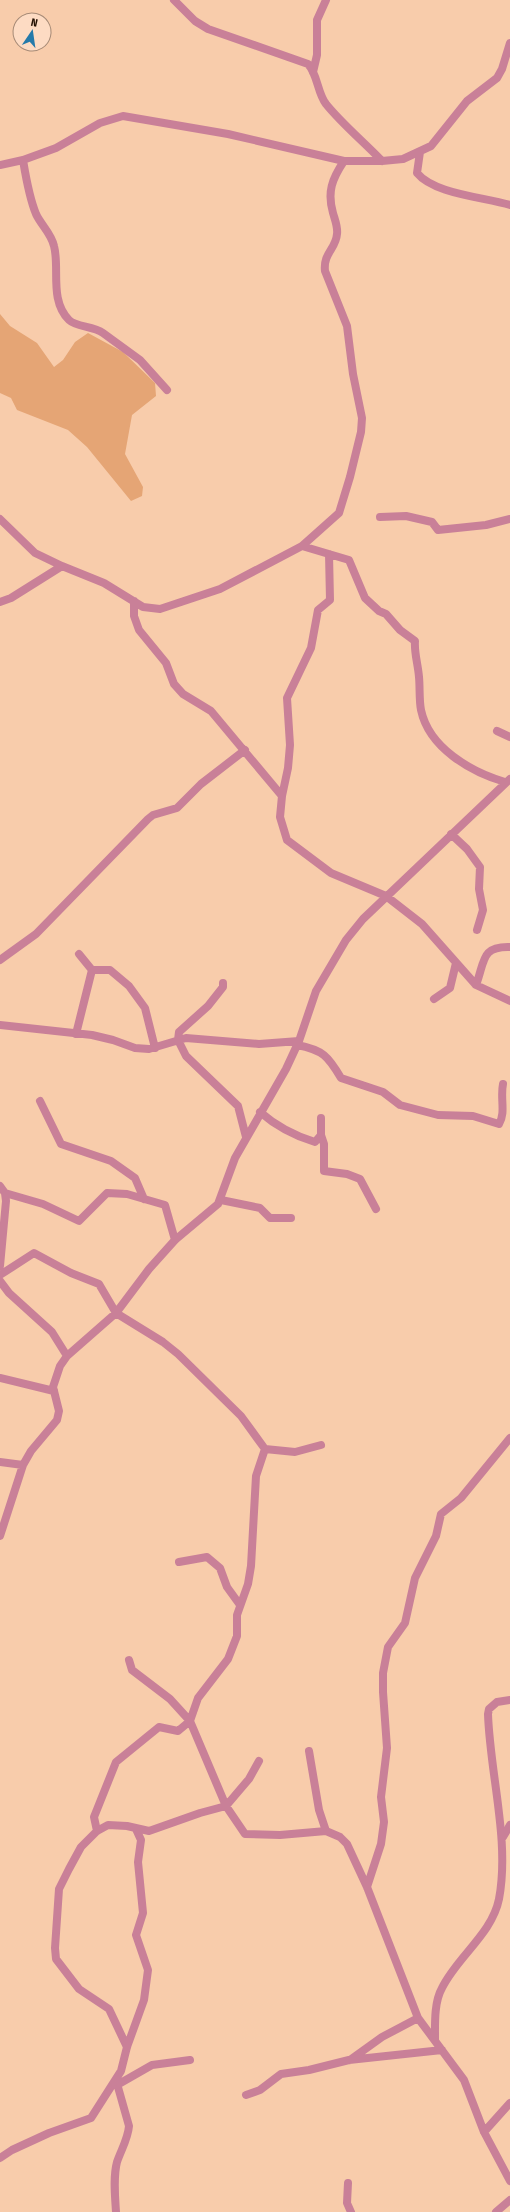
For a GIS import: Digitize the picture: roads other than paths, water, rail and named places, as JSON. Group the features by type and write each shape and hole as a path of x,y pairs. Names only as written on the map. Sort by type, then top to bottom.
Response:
{"street":[{"path":"174,0 195,21 208,29 284,58 306,63 313,72 325,103 382,161"},
{"path":"313,72 317,55 317,20 326,0"},
{"path":"0,165 23,160 56,148 100,123 123,116 228,134 344,161 382,161 403,158 431,146 467,101 500,74 510,43"},
{"path":"420,152 418,173 423,180 451,190 510,205"},
{"path":"23,160 25,178 36,214 49,232 54,247 55,284 67,318 74,323 97,329 133,355 154,374 167,390"},
{"path":"0,519 35,553 104,583 143,607 160,609 220,589 302,546 317,534 340,511 363,425 347,326 325,271 324,263 338,234 329,197 330,186 334,176 344,161"},
{"path":"380,517 406,516 432,522 438,530 486,525 510,519"},
{"path":"302,546 349,560 353,566 365,598 379,611 386,614 400,630 415,641 414,652 417,658 421,710 428,729 455,758 485,776 508,780"},
{"path":"329,554 330,600 318,610 311,648 287,698 290,745 280,817 287,840 331,873 386,896 422,924 476,985 510,1001"},
{"path":"0,602 11,598 62,566"},
{"path":"134,601 134,616 139,630 166,663 174,684 183,694 211,711 282,796"},
{"path":"497,731 510,737"},
{"path":"0,960 36,934 153,815 177,808 201,784 245,750"},
{"path":"0,1536 23,1465 31,1451 57,1420 58,1411 54,1391 56,1375 67,1356 116,1313 149,1268 175,1240 215,1209 221,1200 235,1158 286,1069 298,1043 316,991 346,940 363,919 386,896 508,780"},
{"path":"451,834 467,849 480,867 479,889 483,910 477,930"},
{"path":"476,985 487,952 495,946 510,946"},
{"path":"79,954 92,970"},
{"path":"434,998 450,988 456,963"},
{"path":"76,1034 92,970"},
{"path":"92,970 110,970 129,986 144,1008 155,1048"},
{"path":"223,983 223,987 208,1006 179,1032 178,1040 186,1056 238,1106 246,1137"},
{"path":"0,1025 113,1040 135,1048 155,1048 178,1040 196,1038 259,1044 298,1043 322,1053 328,1058 341,1078 383,1092 400,1105 438,1115 473,1116 499,1124 503,1118 501,1092 503,1084"},
{"path":"40,1101 60,1144 111,1161 135,1178 144,1199"},
{"path":"260,1112 271,1122 297,1136 315,1142 320,1135"},
{"path":"321,1118 320,1135 324,1144 324,1170 360,1178 376,1209"},
{"path":"0,1266 3,1190 43,1204 79,1221 107,1193 127,1194 164,1205 175,1240"},
{"path":"221,1200 260,1208 270,1218 291,1218"},
{"path":"0,1275 34,1253 71,1273 99,1284 116,1313 163,1342 178,1354 241,1416 265,1449 295,1452 321,1445"},
{"path":"0,1281 9,1293 52,1332 67,1356"},
{"path":"0,1378 54,1391"},
{"path":"367,1887 381,1844 384,1822 381,1797 387,1748 383,1692 384,1665 388,1648 405,1623 415,1578 436,1536 441,1514 461,1498 510,1438"},
{"path":"97,1831 94,1817 116,1762 159,1727 178,1731 190,1721 198,1698 228,1659 237,1636 237,1615 248,1584 252,1566 256,1476 265,1449"},
{"path":"0,1462 23,1465"},
{"path":"179,1562 207,1557 220,1568 227,1587 240,1605"},
{"path":"129,1660 132,1670 170,1698 190,1721 226,1806 245,1834 280,1835 326,1831 340,1837 347,1844 367,1887 418,2018 464,2080 484,2132 510,2181"},
{"path":"435,2039 437,2006 441,1989 485,1929 495,1912 499,1900 503,1837 488,1714 489,1709 497,1702 510,1700"},
{"path":"309,1751 319,1810 326,1831"},
{"path":"127,2047 109,2009 79,1989 56,1959 55,1948 59,1889 81,1847 97,1831 113,1824 149,1831 200,1813 226,1806 249,1779 259,1761"},
{"path":"503,1837 510,1825"},
{"path":"0,2158 12,2150 49,2133 91,2118 117,2082 127,2047 144,2000 148,1970 136,1935 143,1913 138,1862 141,1840 136,1829"},
{"path":"349,2060 382,2037 418,2018"},
{"path":"246,2095 260,2090 281,2074 309,2070 349,2060 442,2050"},
{"path":"117,2082 152,2065 190,2060"},
{"path":"116,2212 115,2178 117,2163 129,2132 129,2126 117,2082"},
{"path":"484,2132 510,2103"},
{"path":"348,2183 348,2203 350,2212"},
{"path":"496,2212 510,2200"}]}
